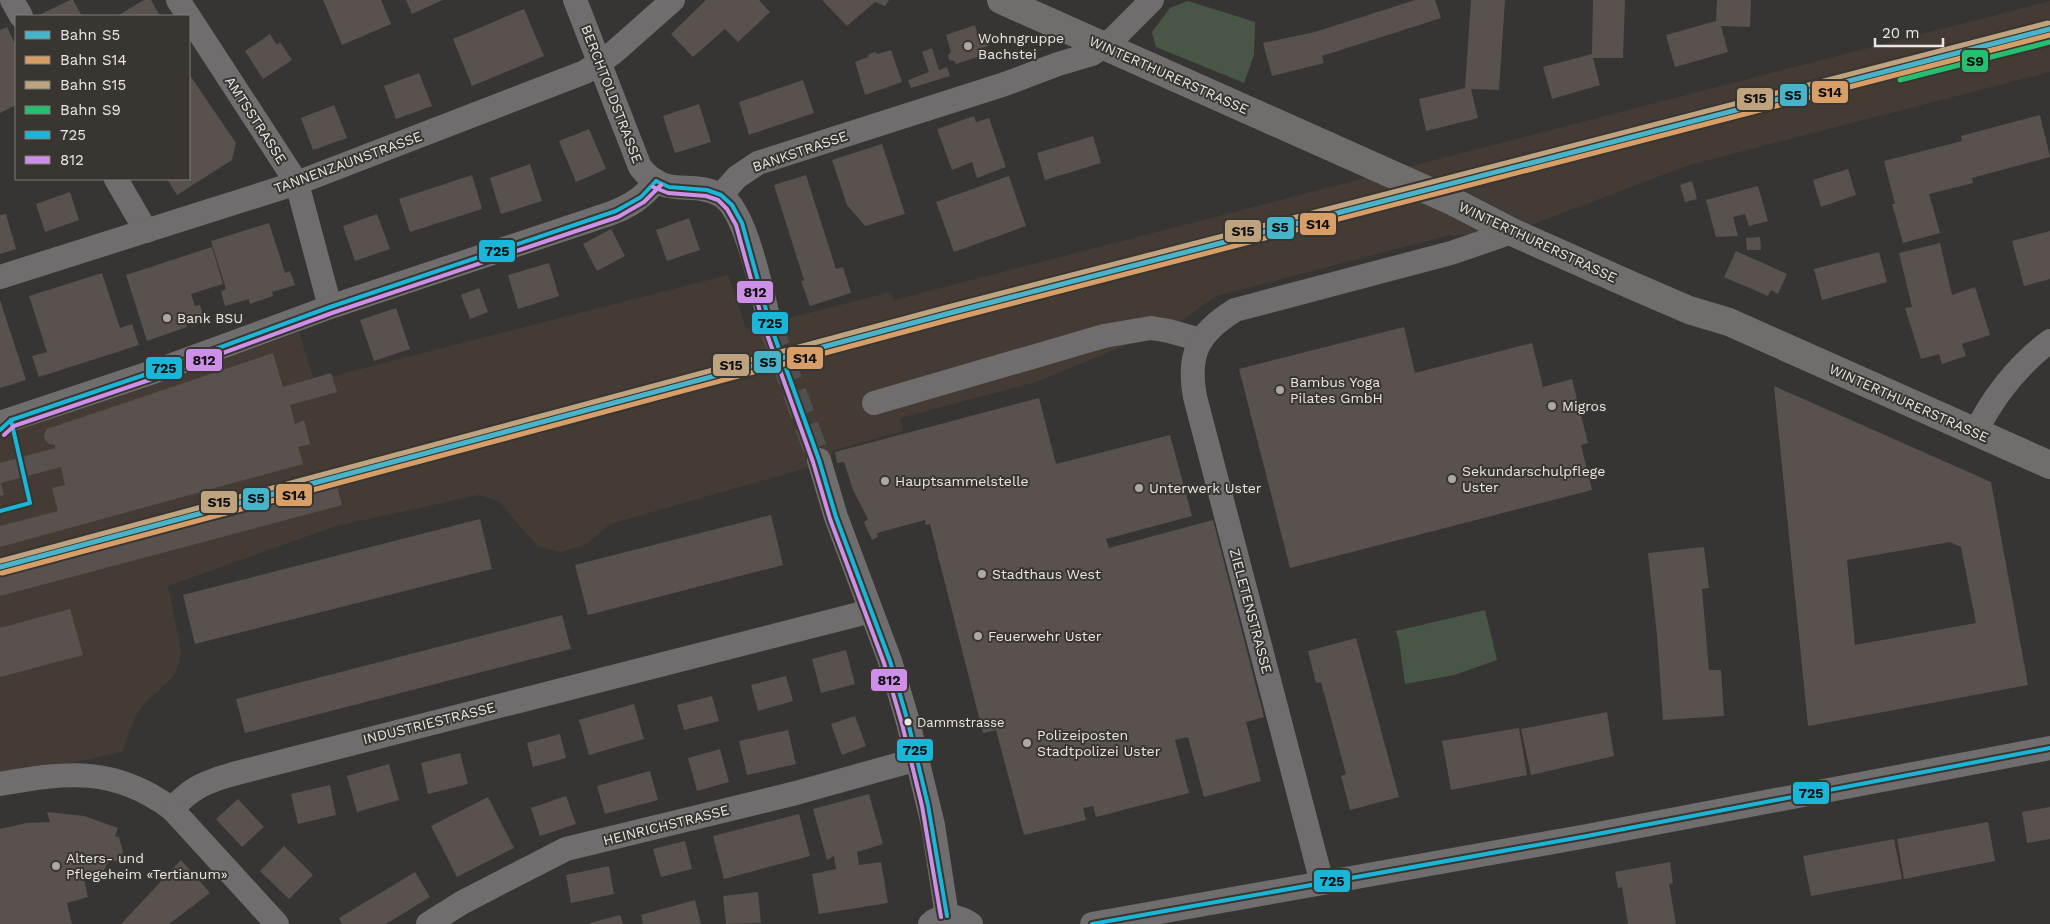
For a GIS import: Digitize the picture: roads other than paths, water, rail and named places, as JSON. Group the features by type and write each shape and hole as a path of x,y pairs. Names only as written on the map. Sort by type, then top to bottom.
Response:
{"main road":[{"name":"WINTERTHURERSTRASSE","path":"1001,0 1454,202 1512,232 1665,300 1729,322 2050,466"}],"street":[{"path":"12,0 20,15"},
{"name":"AMTSSTRASSE","path":"178,0 188,15"},
{"name":"BERCHTOLDSTRASSE","path":"575,0 634,156 644,173 656,181"},
{"name":"TANNENZAUNSTRASSE","path":"0,277 297,183 585,72 613,53 672,0"},
{"name":"BANKSTRASSE","path":"721,195 737,177 758,163 1006,84 1058,64 1080,58 1105,46 1136,18 1152,0"},
{"name":"AMTSSTRASSE","path":"190,18 297,183 330,307"},
{"path":"117,180 146,231"},
{"path":"0,423 153,372 330,307 609,214 635,203 656,181 669,187 706,190 721,195 732,205 742,223 770,324"},
{"name":"ZIELETENSTRASSE","path":"1322,883 1195,397 1192,368 1195,353 1201,340 1222,318 1246,306 1452,254 1512,232"},
{"path":"874,402 1104,336 1129,331 1160,329 1201,340"},
{"path":"1975,432 2002,389 2031,357 2050,341"},
{"path":"819,460 836,517 890,661 918,759 933,826 938,920 960,918 971,924"},
{"name":"INDUSTRIESTRASSE","path":"172,809 194,789 212,780 233,774 871,611"},
{"path":"1092,924 1587,836 2050,748"},
{"name":"HEINRICHSTRASSE","path":"428,924 463,902 566,849 796,793 918,759"},
{"path":"0,784 46,776 91,775 135,786 172,809 277,924"}],"tunnel":[{"path":"770,324 819,460"}],"rail line":[{"name":"S15","path":"0,561 948,307 2048,23"},
{"name":"S5","path":"0,567 950,313 2050,29"},
{"name":"S14","path":"2,573 952,319 2050,35"},
{"name":"S9","path":"1900,80 2050,42"}],"place":[{"name":"Wohngruppe Bachstei","path":"968,46"},
{"name":"Bank BSU","path":"167,318"},
{"name":"Bambus Yoga Pilates GmbH","path":"1280,390"},
{"name":"Migros","path":"1552,406"},
{"name":"Sekundarschulpflege Uster","path":"1452,479"},
{"name":"Hauptsammelstelle","path":"885,481"},
{"name":"Unterwerk Uster","path":"1139,488"},
{"name":"Stadthaus West","path":"982,574"},
{"name":"Feuerwehr Uster","path":"978,636"},
{"name":"Dammstrasse","path":"908,722"},
{"name":"Polizeiposten Stadtpolizei Uster","path":"1027,743"},
{"name":"Alters- und Pflegeheim «Tertianum»","path":"56,866"}]}
